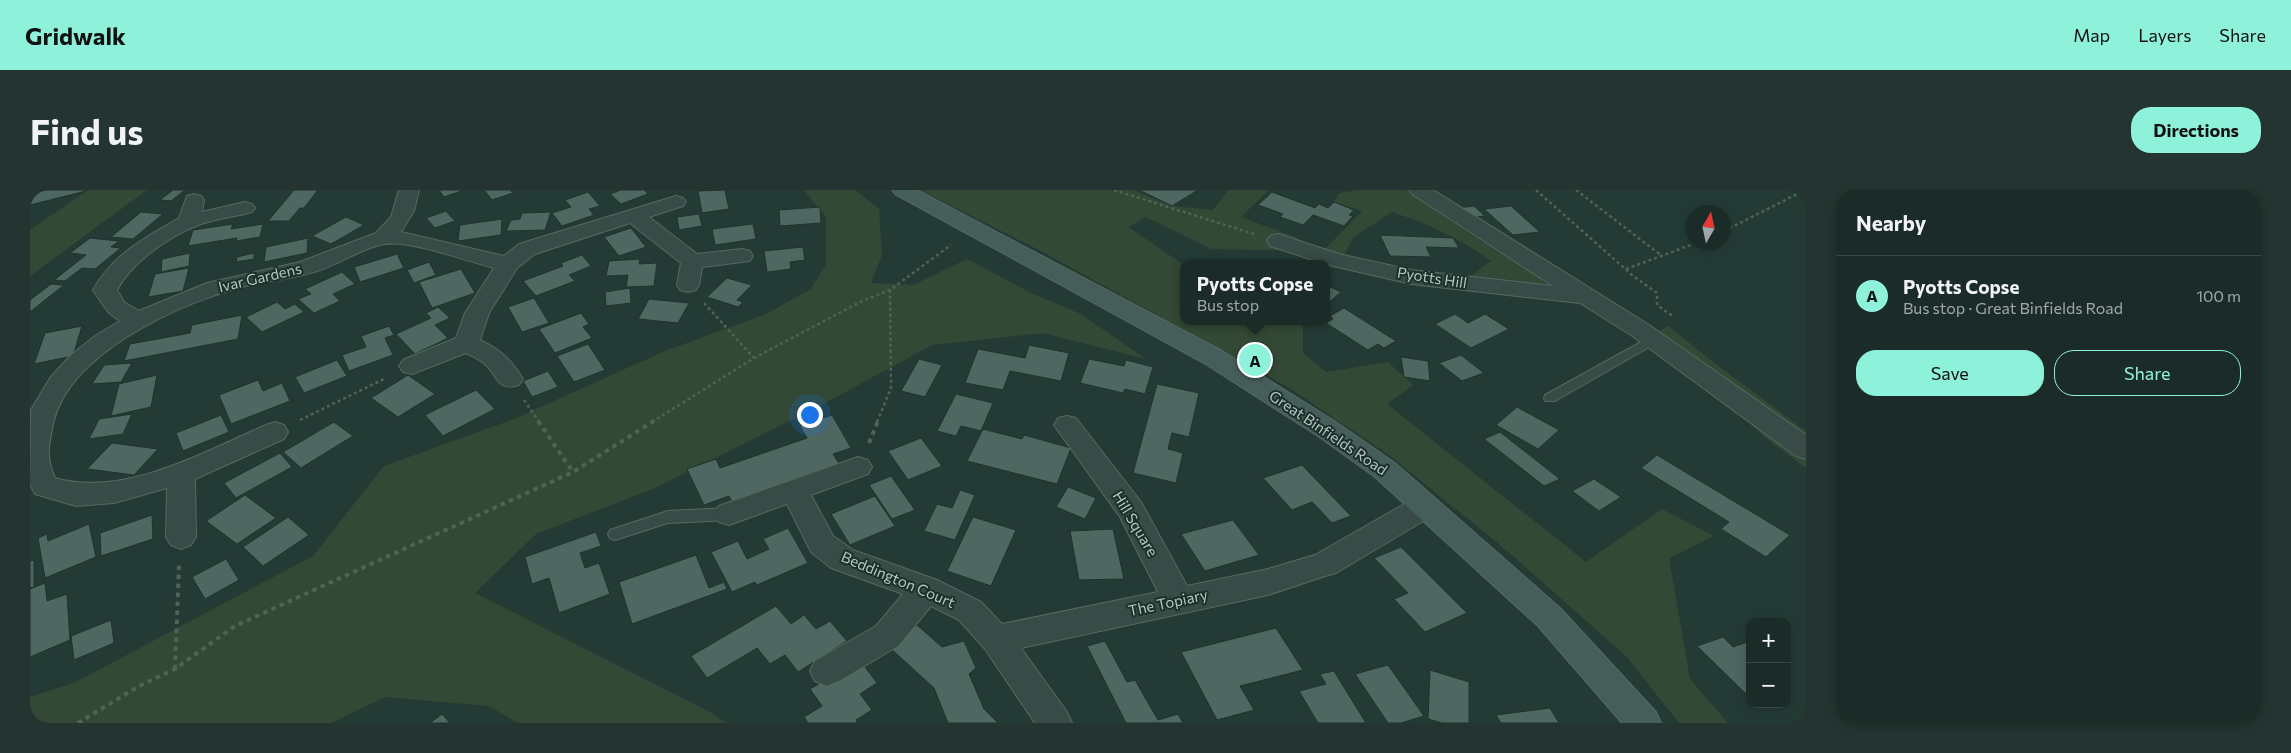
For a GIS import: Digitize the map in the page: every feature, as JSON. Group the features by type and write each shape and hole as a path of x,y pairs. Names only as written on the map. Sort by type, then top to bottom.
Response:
{"street":[{"name":"Ivar Gardens","path":"275,432 180,474 114,492 76,495 45,486 34,458 34,423 53,392 82,359 105,341 137,321 216,287 248,278 306,268 383,238 399,222 407,208 409,190"},
{"name":"Great Binfields Road","path":"902,190 1089,293 1213,357 1327,429 1385,470 1549,617 1644,723"},
{"name":"Pyotts Hill","path":"1419,190 1479,230 1654,339 1806,450"},
{"path":"412,366 467,343 477,313 508,264 527,249 676,202"},
{"path":"137,321 116,307 105,290 111,275 126,260 192,210 245,208"},
{"path":"632,216 692,261 742,256"},
{"name":"Ivar Gardens","path":"383,238 416,241 508,264"},
{"name":"Pyotts Hill","path":"1278,241 1333,259 1411,276 1589,298"},
{"path":"688,286 692,261"},
{"path":"467,343 493,357 510,379"},
{"name":"Hill Square","path":"1067,425 1131,510 1179,602"},
{"path":"729,514 794,488 858,467"},
{"path":"180,474 181,537"},
{"name":"Beddington Court","path":"794,488 822,544 842,559 926,589 970,611 996,639"},
{"name":"The Topiary","path":"996,639 1268,582 1325,564 1425,506"},
{"path":"827,671 887,636 926,589"},
{"path":"996,639 1055,723"}],"lane":[{"path":"1550,398 1654,339"},
{"path":"614,534 668,517 729,514"}],"path":[{"path":"1114,190 1278,241"},
{"path":"1536,190 1656,293 1657,304 1674,317"},
{"path":"1576,190 1662,256"},
{"path":"1731,227 1805,190"},
{"path":"78,723 139,686 175,669 235,626 573,472 754,358 860,302 890,290 974,228"},
{"path":"1626,269 1686,247"},
{"path":"688,286 754,358"},
{"path":"858,467 878,424 891,388 890,290"},
{"path":"275,432 412,366"},
{"path":"510,379 573,472"},
{"path":"175,669 181,537"}],"green space":[{"path":"88,190 147,190 30,276 30,230"},
{"path":"804,190 855,190 879,209 882,255 871,283 913,285 967,259 1031,293 1081,314 1146,359 1043,333 932,345 814,409 655,488 536,534 475,593 710,712 726,723 518,723 489,706 385,697 331,723 30,723 30,697 74,683 313,556 384,466 514,419 665,351 766,314 811,289 826,264 826,217"},
{"path":"920,190 1133,190 1172,206 1213,210 1228,190 1269,190 1241,217 1298,238 1281,250 1211,249 1146,217 1128,227 1180,262 1180,325 1303,325 1303,353 1326,372 1388,362 1413,385 1387,404 1586,562 1662,509 1714,536 1669,558 1690,679 1728,723 1679,723 1627,657 1505,549 1389,455 1288,387 1039,250"},
{"path":"1360,190 1406,190 1470,234 1538,276 1552,291 1509,289 1471,276 1491,261 1468,245 1444,232 1392,212 1354,237 1343,257 1323,251 1362,211 1334,202 1339,193"},
{"path":"1668,326 1806,431 1806,468 1767,439 1653,335"}],"building":[{"path":"38,190 86,191 30,205 30,192"},
{"path":"173,190 185,190 171,201 160,200"},
{"path":"294,190 318,190 304,208 300,208 289,221 268,221"},
{"path":"439,190 464,190 444,197"},
{"path":"484,190 510,190 513,193 492,200"},
{"path":"621,190 644,190 648,194 621,204 610,194"},
{"path":"725,190 729,209 702,213 698,191"},
{"path":"1139,190 1198,190 1172,206"},
{"path":"588,192 600,206 589,209 594,215 562,226 552,213 571,207 565,200"},
{"path":"1272,192 1315,208 1319,204 1328,208 1334,202 1354,210 1349,215 1353,216 1344,226 1313,215 1303,225 1280,217 1283,214 1258,205"},
{"path":"1474,206 1485,216 1468,218 1457,208"},
{"path":"1511,206 1540,232 1513,235 1484,209"},
{"path":"820,207 821,223 780,226 779,210"},
{"path":"446,211 455,221 435,228 426,218"},
{"path":"141,212 163,214 133,239 111,237"},
{"path":"551,212 545,230 506,231 511,220 520,219 522,213"},
{"path":"699,214 702,226 679,230 677,217"},
{"path":"346,217 364,225 331,244 312,236"},
{"path":"502,219 501,235 458,241 460,225"},
{"path":"233,224 231,229 263,224 260,237 236,241 237,238 188,246 193,230"},
{"path":"753,224 756,239 715,245 712,229"},
{"path":"631,228 646,247 619,256 604,237"},
{"path":"1380,235 1453,238 1459,248 1426,247 1431,257 1390,256"},
{"path":"90,238 119,241 111,247 121,248 95,269 82,268 65,281 54,280 86,255 70,253"},
{"path":"308,238 307,253 264,262 266,247"},
{"path":"803,247 805,260 790,262 791,269 767,272 764,251"},
{"path":"190,253 189,266 161,272 162,259"},
{"path":"254,253 254,259 236,262 237,257"},
{"path":"397,254 404,268 360,282 354,267"},
{"path":"582,255 591,266 569,275 575,281 536,296 523,281 563,266 561,263"},
{"path":"640,259 639,264 657,263 654,286 626,287 628,275 606,276 609,261"},
{"path":"429,262 436,275 414,283 407,270"},
{"path":"189,268 183,291 148,297 155,274"},
{"path":"461,269 475,293 432,308 419,282"},
{"path":"342,272 355,284 333,294 340,301 314,313 298,299 311,294 305,289"},
{"path":"727,278 752,285 737,300 743,302 738,307 707,297"},
{"path":"51,284 64,285 30,312 30,300"},
{"path":"1330,287 1341,292 1330,302"},
{"path":"630,288 631,303 606,306 605,292"},
{"path":"534,298 549,323 522,332 508,307"},
{"path":"649,299 689,303 678,323 638,319"},
{"path":"277,302 285,309 295,304 304,312 262,332 246,317"},
{"path":"438,307 450,318 435,325 448,338 415,354 396,334 431,318 426,313"},
{"path":"1344,308 1396,341 1384,348 1378,344 1368,350 1329,325 1330,321 1333,319 1330,316"},
{"path":"581,313 589,324 583,327 592,338 555,353 539,329"},
{"path":"1455,314 1468,323 1485,314 1509,329 1471,348 1435,324"},
{"path":"242,315 238,339 124,361 130,344 190,333 192,325"},
{"path":"82,326 73,356 34,364 45,333"},
{"path":"389,326 394,335 385,338 393,355 349,371 342,355 366,347 361,336"},
{"path":"588,344 605,370 574,382 557,356"},
{"path":"1029,345 1069,353 1061,381 1010,371 1003,390 965,383 978,349 1025,358"},
{"path":"1461,355 1484,373 1462,381 1439,363"},
{"path":"1401,357 1428,361 1430,381 1404,377"},
{"path":"919,359 942,365 925,397 901,391"},
{"path":"1089,359 1124,366 1126,360 1153,367 1145,394 1125,389 1123,393 1080,383"},
{"path":"337,360 347,376 304,393 295,377"},
{"path":"132,363 121,382 92,384 104,365"},
{"path":"548,371 558,387 532,397 523,381"},
{"path":"157,375 151,407 111,416 119,384"},
{"path":"408,375 435,394 398,417 371,398"},
{"path":"258,380 263,391 282,383 290,401 231,424 219,395"},
{"path":"1157,384 1199,393 1189,437 1172,433 1168,449 1183,453 1176,483 1133,473"},
{"path":"476,390 495,409 443,436 425,415"},
{"path":"956,394 993,403 981,431 961,426 956,436 937,431"},
{"path":"1517,407 1559,430 1538,449 1496,425"},
{"path":"132,414 123,434 89,439 99,419"},
{"path":"221,415 229,432 183,451 176,433"},
{"path":"832,415 851,448 833,454 842,468 734,506 729,496 704,505 687,469 716,459 720,468 807,438 800,426"},
{"path":"334,422 353,436 301,468 283,452"},
{"path":"983,429 1022,439 1024,435 1071,448 1057,484 967,461"},
{"path":"1500,432 1560,479 1544,486 1484,439"},
{"path":"921,438 942,466 908,480 888,451"},
{"path":"112,443 158,449 134,475 87,469"},
{"path":"280,453 292,467 236,498 224,483"},
{"path":"1657,455 1790,535 1766,557 1721,529 1729,522 1641,468"},
{"path":"1302,465 1351,516 1332,523 1312,502 1292,510 1263,478"},
{"path":"891,476 915,510 892,519 869,485"},
{"path":"1594,479 1621,497 1599,511 1572,491"},
{"path":"1068,487 1096,498 1085,519 1056,507"},
{"path":"960,490 975,495 955,540 924,531 937,504 952,508"},
{"path":"245,495 276,518 237,544 206,521"},
{"path":"875,496 895,526 850,545 831,514"},
{"path":"152,515 153,539 101,556 100,533"},
{"path":"288,517 309,535 263,566 243,547"},
{"path":"973,517 1016,530 991,586 947,571"},
{"path":"1233,520 1259,555 1205,571 1181,534"},
{"path":"89,524 96,557 45,578 38,538 47,534 48,541"},
{"path":"788,528 808,563 757,585 755,582 732,592 711,552 738,541 747,559 769,549 763,539"},
{"path":"1113,529 1124,579 1079,580 1070,531"},
{"path":"596,532 601,546 580,553 585,568 599,563 610,594 559,613 549,578 532,584 525,557"},
{"path":"1401,547 1467,613 1425,632 1394,599 1408,593 1374,558"},
{"path":"696,555 709,588 724,582 727,589 632,624 619,582"},
{"path":"226,559 239,580 205,599 192,577"},
{"path":"34,560 34,587 30,588 30,561"},
{"path":"45,583 47,601 67,594 70,640 30,657 30,589"},
{"path":"776,606 791,624 804,615 816,629 830,621 847,641 798,672 785,655 770,664 757,648 707,678 691,656"},
{"path":"111,620 114,643 74,660 71,636"},
{"path":"917,625 942,647 964,641 976,668 969,674 984,709 998,723 948,723 934,688 889,647"},
{"path":"1276,628 1303,670 1240,686 1254,710 1217,720 1181,652"},
{"path":"1723,637 1733,647 1746,642 1746,694 1697,646"},
{"path":"1105,641 1127,682 1135,680 1158,720 1178,714 1183,723 1126,723 1087,646"},
{"path":"860,660 877,683 860,694 872,710 856,720 858,723 808,723 804,717 822,706 810,689"},
{"path":"1388,665 1424,716 1401,723 1388,723 1355,674"},
{"path":"1430,670 1469,682 1469,723 1442,723 1428,719"},
{"path":"1334,671 1366,723 1318,723 1299,691 1326,684 1320,674"},
{"path":"1550,708 1559,723 1501,723 1496,715"},
{"path":"442,714 450,723 430,723"}],"place":[{"name":"Pyotts Copse","path":"1255,360"}]}
